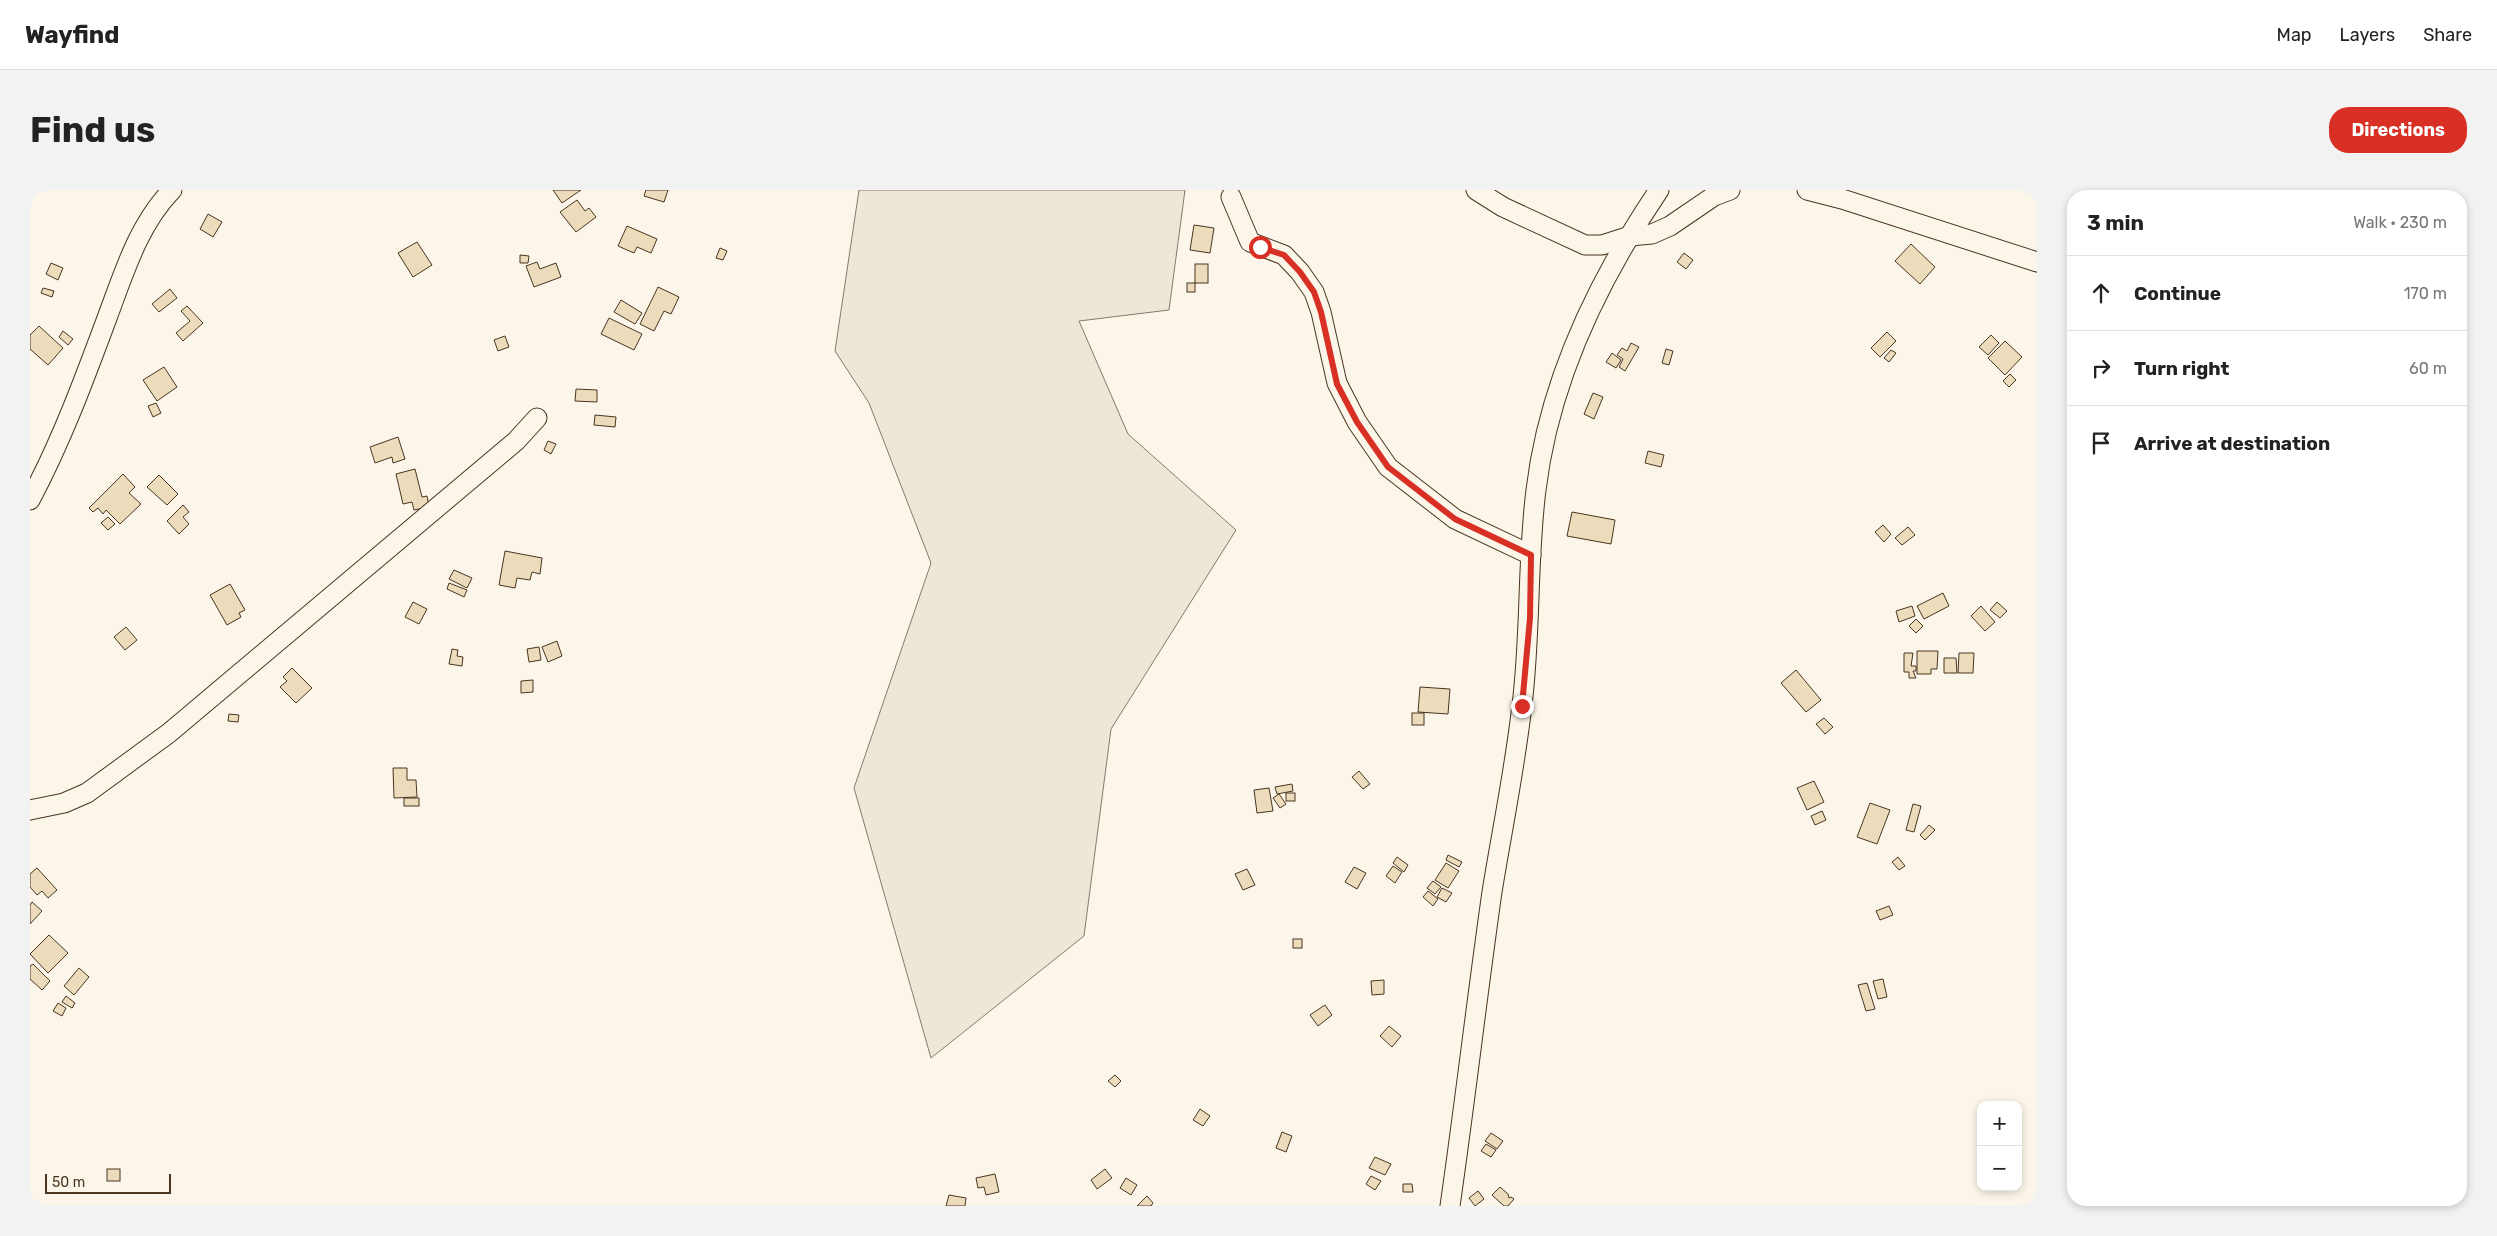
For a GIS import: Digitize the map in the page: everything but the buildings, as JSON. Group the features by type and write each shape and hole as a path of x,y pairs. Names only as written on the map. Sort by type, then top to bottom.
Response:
{"street":[{"path":"30,500 52,460 139,236 162,200 172,190"},
{"path":"1476,190 1503,207 1585,245 1602,245 1630,236 1652,234 1670,226 1714,196 1730,190"},
{"path":"1450,1206 1492,894 1522,706 1530,618 1531,555 1536,488 1560,384 1570,354 1592,305 1630,236 1659,190"},
{"path":"1807,190 1842,199 2037,262"},
{"path":"1231,197 1241,226 1250,242 1284,255 1300,272 1314,292 1321,312 1337,384 1357,422 1388,467 1455,519 1531,555"},
{"path":"30,810 64,803 87,792 169,732 516,441 537,418"}],"shaded area":[{"path":"859,190 1185,190 1169,310 1079,321 1128,434 1236,530 1111,729 1084,936 931,1058 854,788 931,563 869,403 835,351"}],"route":[{"path":"1260,247 1284,255 1300,272 1314,292 1321,312 1337,384 1357,422 1388,467 1422,496 1455,519 1531,555 1530,618 1522,706"}]}
